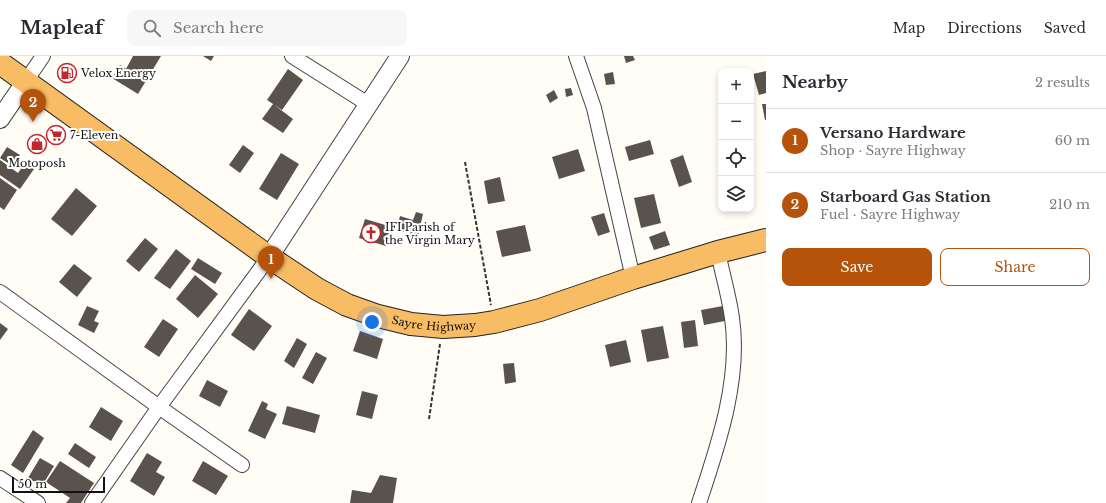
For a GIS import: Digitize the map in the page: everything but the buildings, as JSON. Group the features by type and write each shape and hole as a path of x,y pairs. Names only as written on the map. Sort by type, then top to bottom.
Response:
{"highway":[{"name":"Sayre Highway","path":"0,63 269,257 317,289 347,305 378,316 411,324 443,327 494,322 540,310 633,278 718,252 766,240"}],"street":[{"path":"0,119 43,56"},
{"path":"292,56 368,104"},
{"path":"92,503 269,257 400,56"},
{"path":"576,56 594,108 633,278"},
{"path":"699,503 723,423 732,381 734,350 732,318 718,252"},
{"path":"0,292 159,408 242,465"},
{"path":"0,478 38,503"}],"path":[{"path":"465,162 494,322"},
{"path":"429,419 443,327"}],"place":[{"name":"Velox Energy","path":"67,73"},
{"name":"Starboard Gas Station","path":"33,122"},
{"name":"7-Eleven","path":"56,135"},
{"name":"Motoposh","path":"37,144"},
{"name":"IFI Parish of the Virgin Mary","path":"371,233"},
{"name":"Versano Hardware","path":"271,279"}]}
